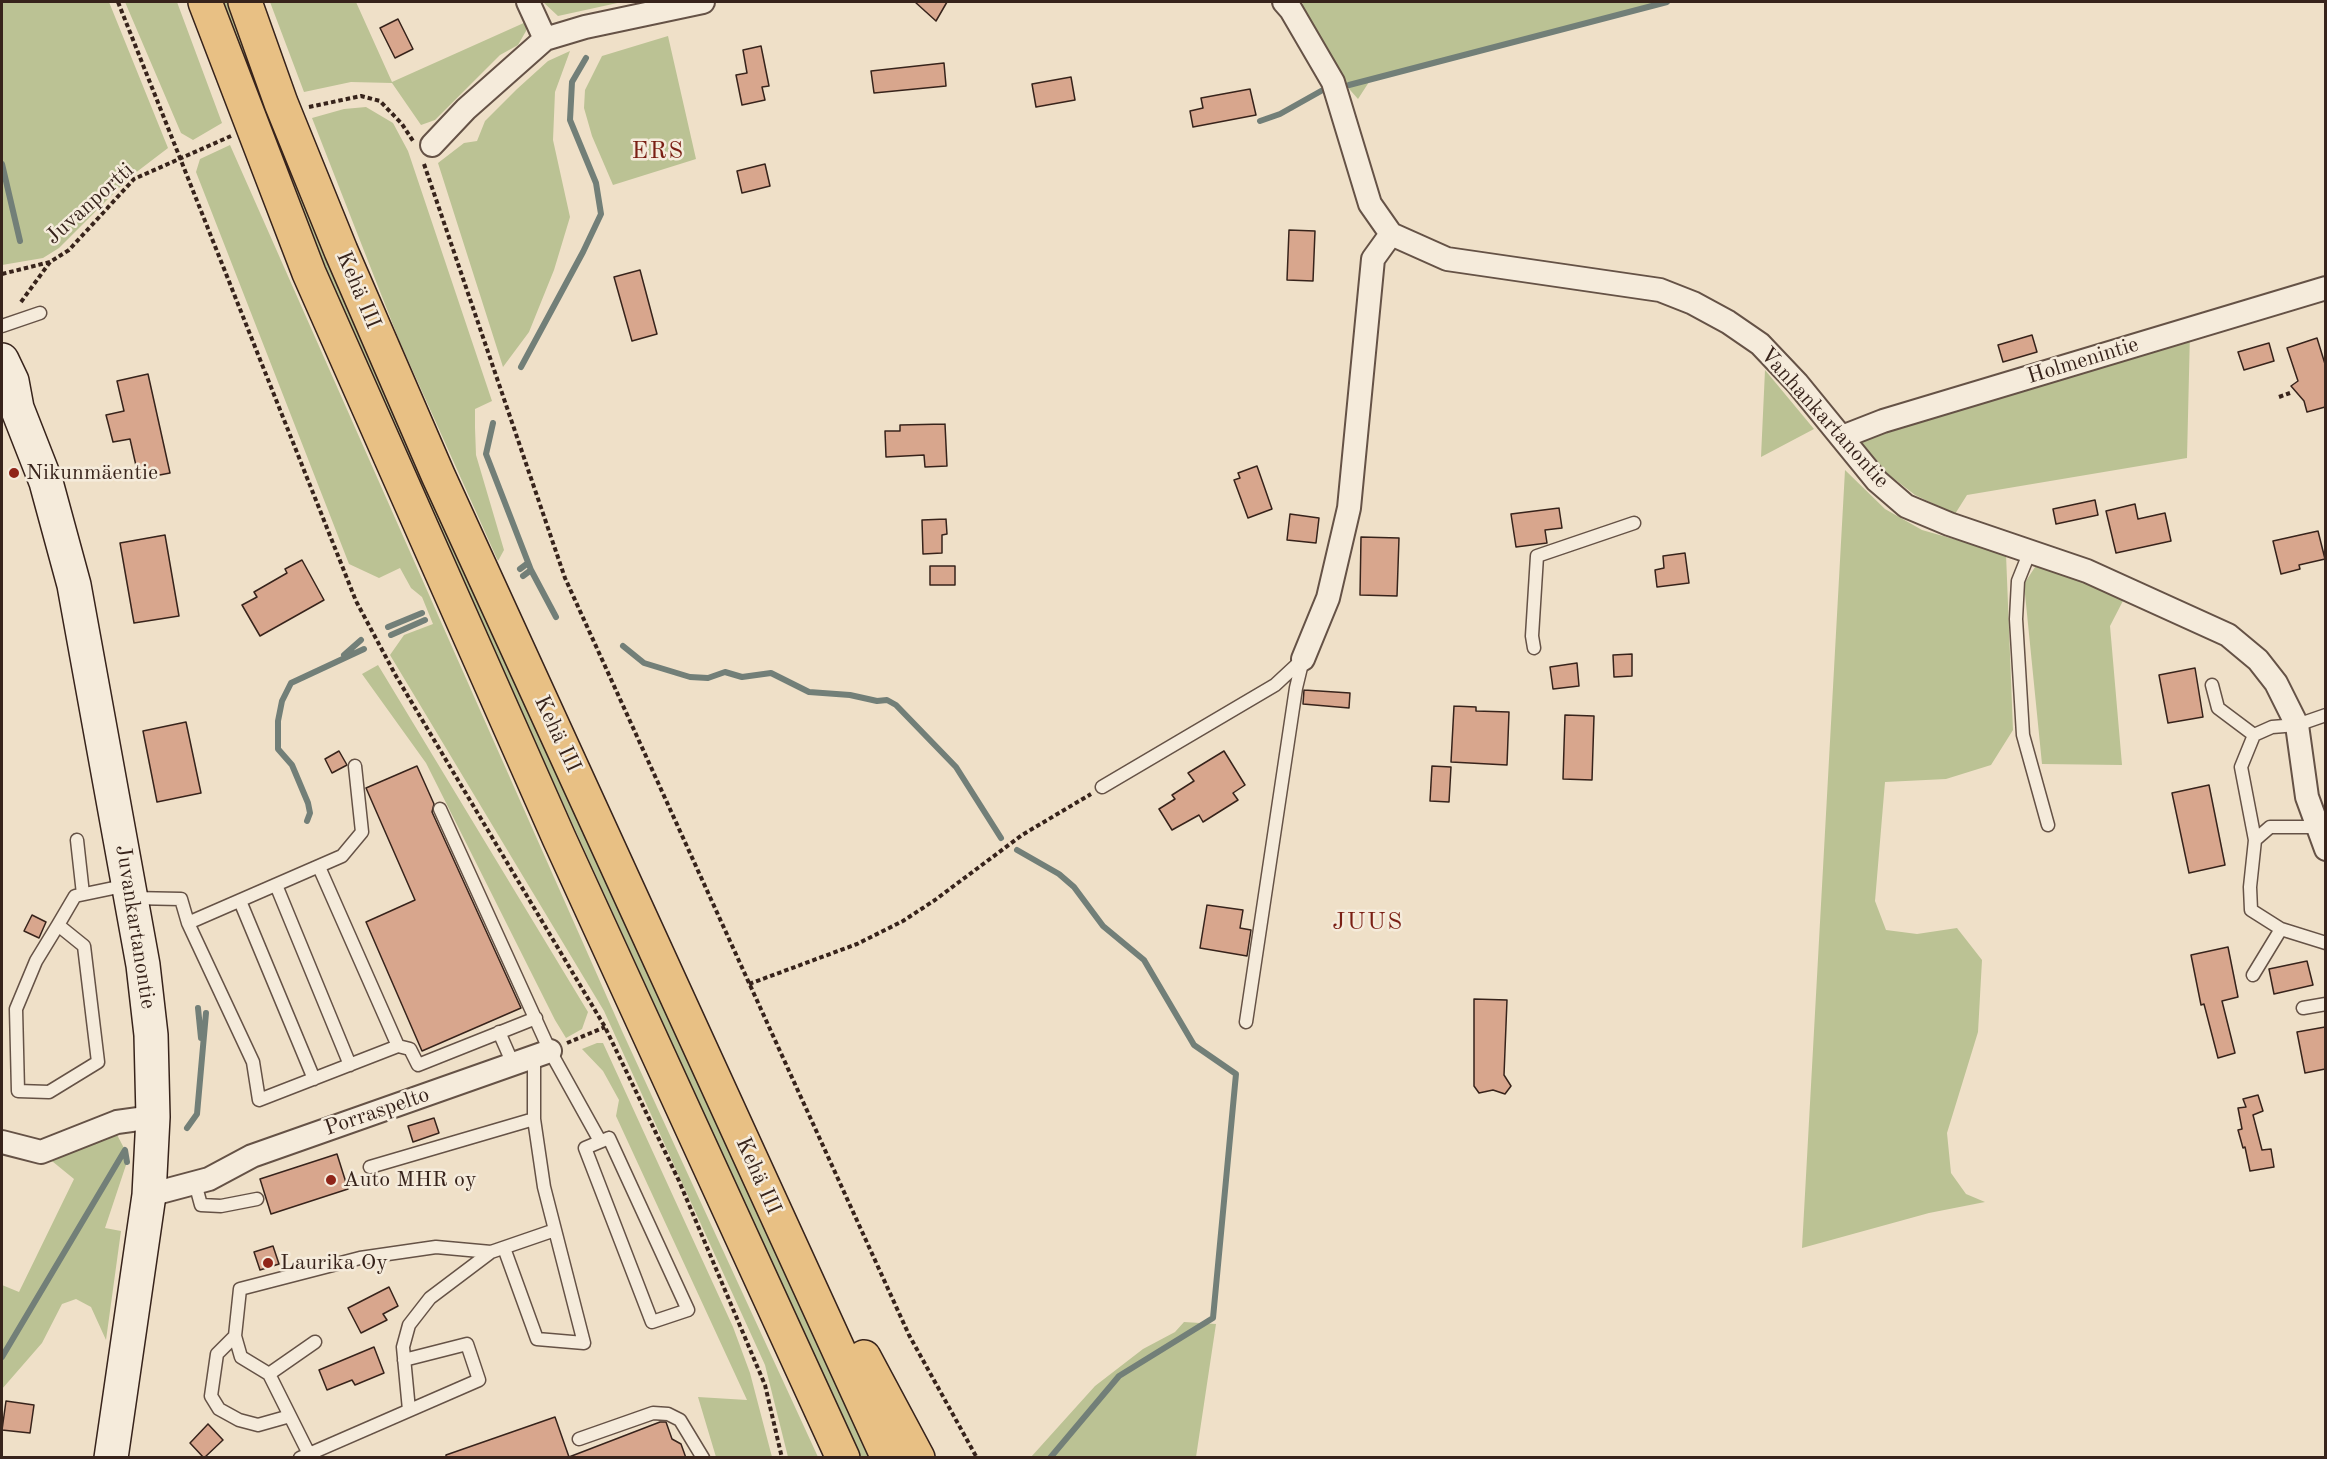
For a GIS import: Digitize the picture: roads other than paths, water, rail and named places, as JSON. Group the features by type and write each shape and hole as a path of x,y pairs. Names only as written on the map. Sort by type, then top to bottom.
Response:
{"highway":[{"name":"Kehä III","path":"205,2 309,273 559,838 843,1458"},
{"name":"Kehä III","path":"244,2 281,103 337,240 438,476 888,1458"},
{"path":"782,1229 860,1351 918,1458"}],"main road":[{"name":"Juvankartanontie","path":"2,360 12,381 9,400 46,482 74,585 143,965 151,1035 153,1118 149,1195 111,1458"}],"street":[{"path":"528,2 545,39"},
{"path":"423,149 545,39 585,27 703,2"},
{"path":"1284,2 1333,81 1370,204 1391,234 1373,259 1357,451 1349,508 1328,598 1303,659"},
{"name":"Vanhankartanontie","path":"1391,234 1447,259 1659,290 1693,303 1728,322 1760,345 1842,437 1877,481 1906,506 1949,524 2087,571 2228,635 2264,668 2276,683 2297,725 2307,797 2325,849"},
{"name":"Holmenintie","path":"1842,437 1883,421 2325,288"},
{"name":"Porraspelto","path":"149,1195 209,1179 252,1156 533,1057"},
{"path":"2,1142 40,1152 117,1122 153,1118"}],"lane":[{"path":"5,325 40,313"},
{"path":"1534,648 1532,636 1537,556 1634,523"},
{"path":"2030,551 2018,581 2016,619 2023,735 2048,825"},
{"path":"1102,787 1275,685 1303,659"},
{"path":"1246,1022 1296,688 1303,659"},
{"path":"2212,685 2217,708 2254,735"},
{"path":"2325,715 2297,725 2272,727 2254,735 2241,767 2255,840 2250,886 2251,910 2281,929 2325,943"},
{"path":"188,923 342,856 362,832 356,766"},
{"path":"440,809 536,1018 533,1057 534,1119 544,1187 585,1343 537,1339 504,1248"},
{"path":"2255,840 2270,827 2318,827"},
{"path":"77,840 83,894"},
{"path":"319,867 398,1046"},
{"path":"276,885 350,1065"},
{"path":"58,925 84,946 98,1062 49,1092 18,1091 16,1009 36,961 75,896 83,894 130,892 181,899 188,923 253,1062 259,1100 398,1046 410,1049 418,1065 536,1018"},
{"path":"240,901 314,1078"},
{"path":"2253,975 2281,929"},
{"path":"2303,1008 2325,1004"},
{"path":"499,1032 533,1057 600,1141"},
{"path":"370,1167 534,1119"},
{"path":"609,1138 688,1310 652,1322 585,1148 600,1141 609,1138"},
{"path":"195,1183 201,1205 221,1206 257,1199"},
{"path":"409,1410 403,1347 409,1326 430,1298 491,1252 555,1230"},
{"path":"404,1360 467,1344 479,1380 305,1456 290,1416 269,1374 241,1356 235,1336 240,1289 360,1258 403,1251 436,1247 491,1252"},
{"path":"235,1336 217,1354 211,1396 219,1409 239,1420 258,1425 290,1416"},
{"path":"269,1374 315,1342"},
{"path":"579,1439 653,1413 669,1414 680,1420 704,1458"}],"waterway":[{"path":"1349,85 1667,2"},
{"path":"521,367 601,214 596,183 570,120 572,82 586,58"},
{"path":"1260,121 1280,114 1321,91"},
{"path":"2,164 20,241"},
{"path":"493,423 486,454 531,570 523,576"},
{"path":"520,569 528,563"},
{"path":"531,570 556,617"},
{"path":"388,627 422,613"},
{"path":"391,635 425,620"},
{"path":"344,655 361,640"},
{"path":"623,646 644,663 690,677 708,678 725,672 742,677 771,673 809,692 850,695 877,701 887,700 896,705 956,767 1001,838"},
{"path":"307,821 310,813 308,803 292,765 278,749 278,721 282,701 291,683 364,649"},
{"path":"1017,850 1059,874 1074,887 1103,926 1144,960 1194,1045 1236,1074 1213,1318 1119,1376 1050,1458"},
{"path":"198,1008 201,1038"},
{"path":"187,1128 197,1114 206,1013"},
{"path":"2,1357 125,1150 127,1162"}],"place":[{"name":"Nikunmäentie","path":"14,473"},
{"name":"Auto MHR oy","path":"331,1180"},
{"name":"Laurika Oy","path":"268,1263"}],"district":[{"name":"ERS","path":"658,152"},
{"name":"JUUS","path":"1368,923"}]}
